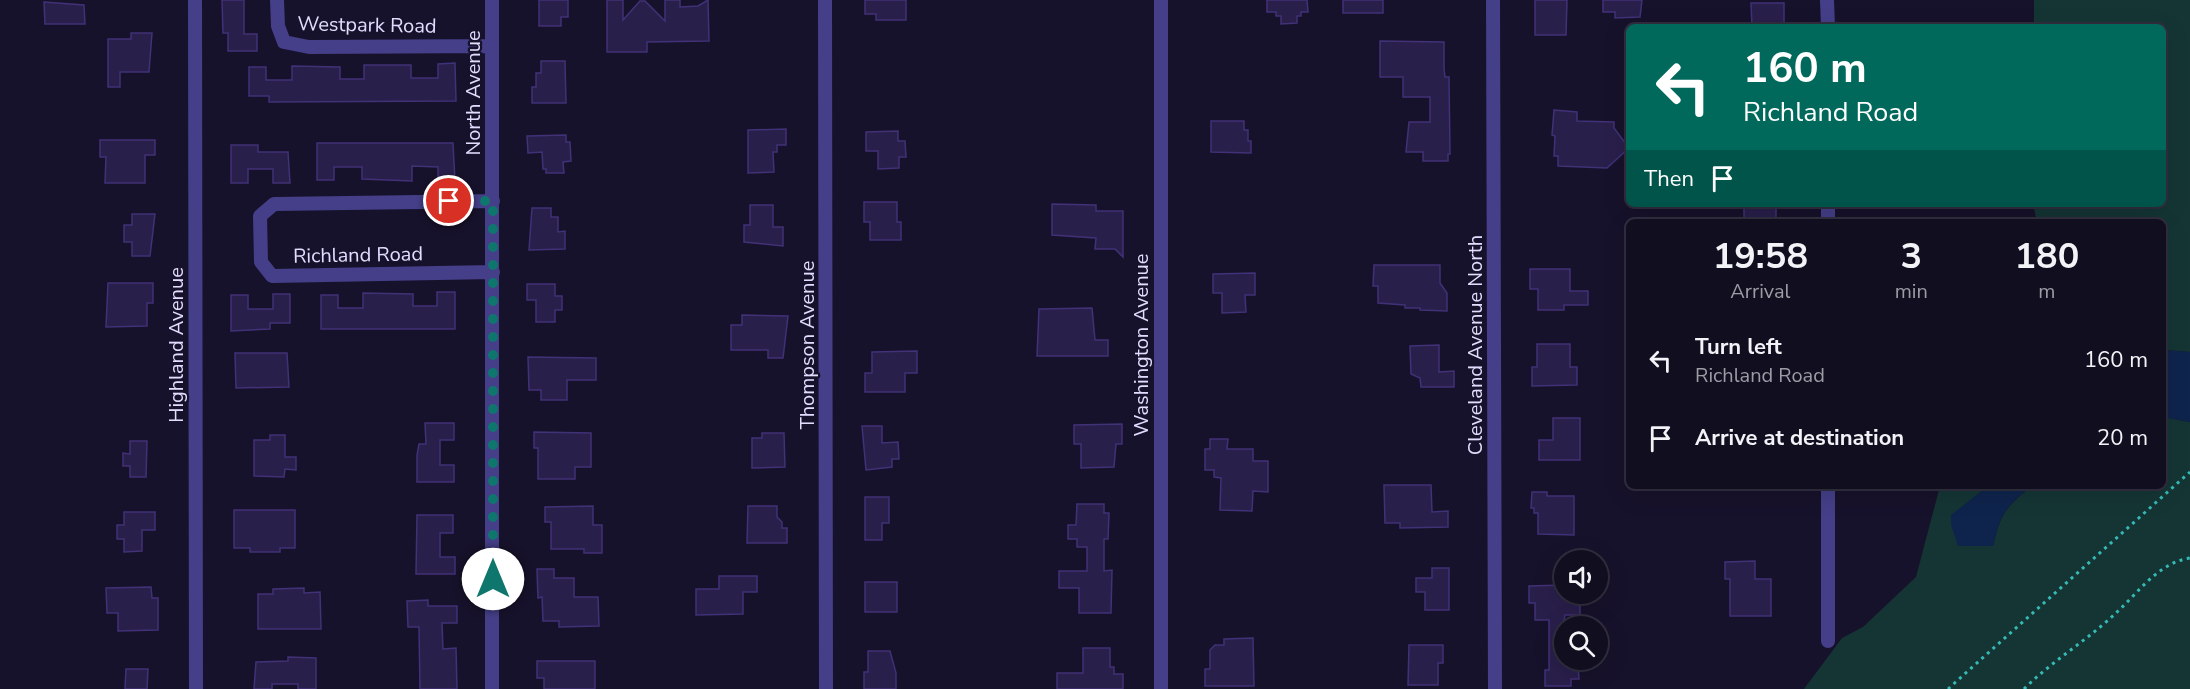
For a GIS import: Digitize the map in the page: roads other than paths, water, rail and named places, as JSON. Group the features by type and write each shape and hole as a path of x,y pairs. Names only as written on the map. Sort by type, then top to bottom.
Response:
{"street":[{"name":"Highland Avenue","path":"195,0 196,689"},
{"name":"Westpark Road","path":"277,0 278,26 284,42 309,47 492,46"},
{"name":"North Avenue","path":"492,0 492,689"},
{"name":"Thompson Avenue","path":"825,0 826,689"},
{"name":"Washington Avenue","path":"1161,0 1161,689"},
{"name":"Cleveland Avenue North","path":"1493,0 1495,689"},
{"path":"1827,0 1828,24"},
{"name":"Richland Road","path":"493,201 274,204 260,216 261,262 272,276 493,273"},
{"path":"1828,489 1828,641"}],"water":[{"path":"2166,350 2190,352 2190,422 2166,418"},
{"path":"1984,489 2028,489 2005,512 1993,546 1958,546 1951,525 1951,515"}]}
